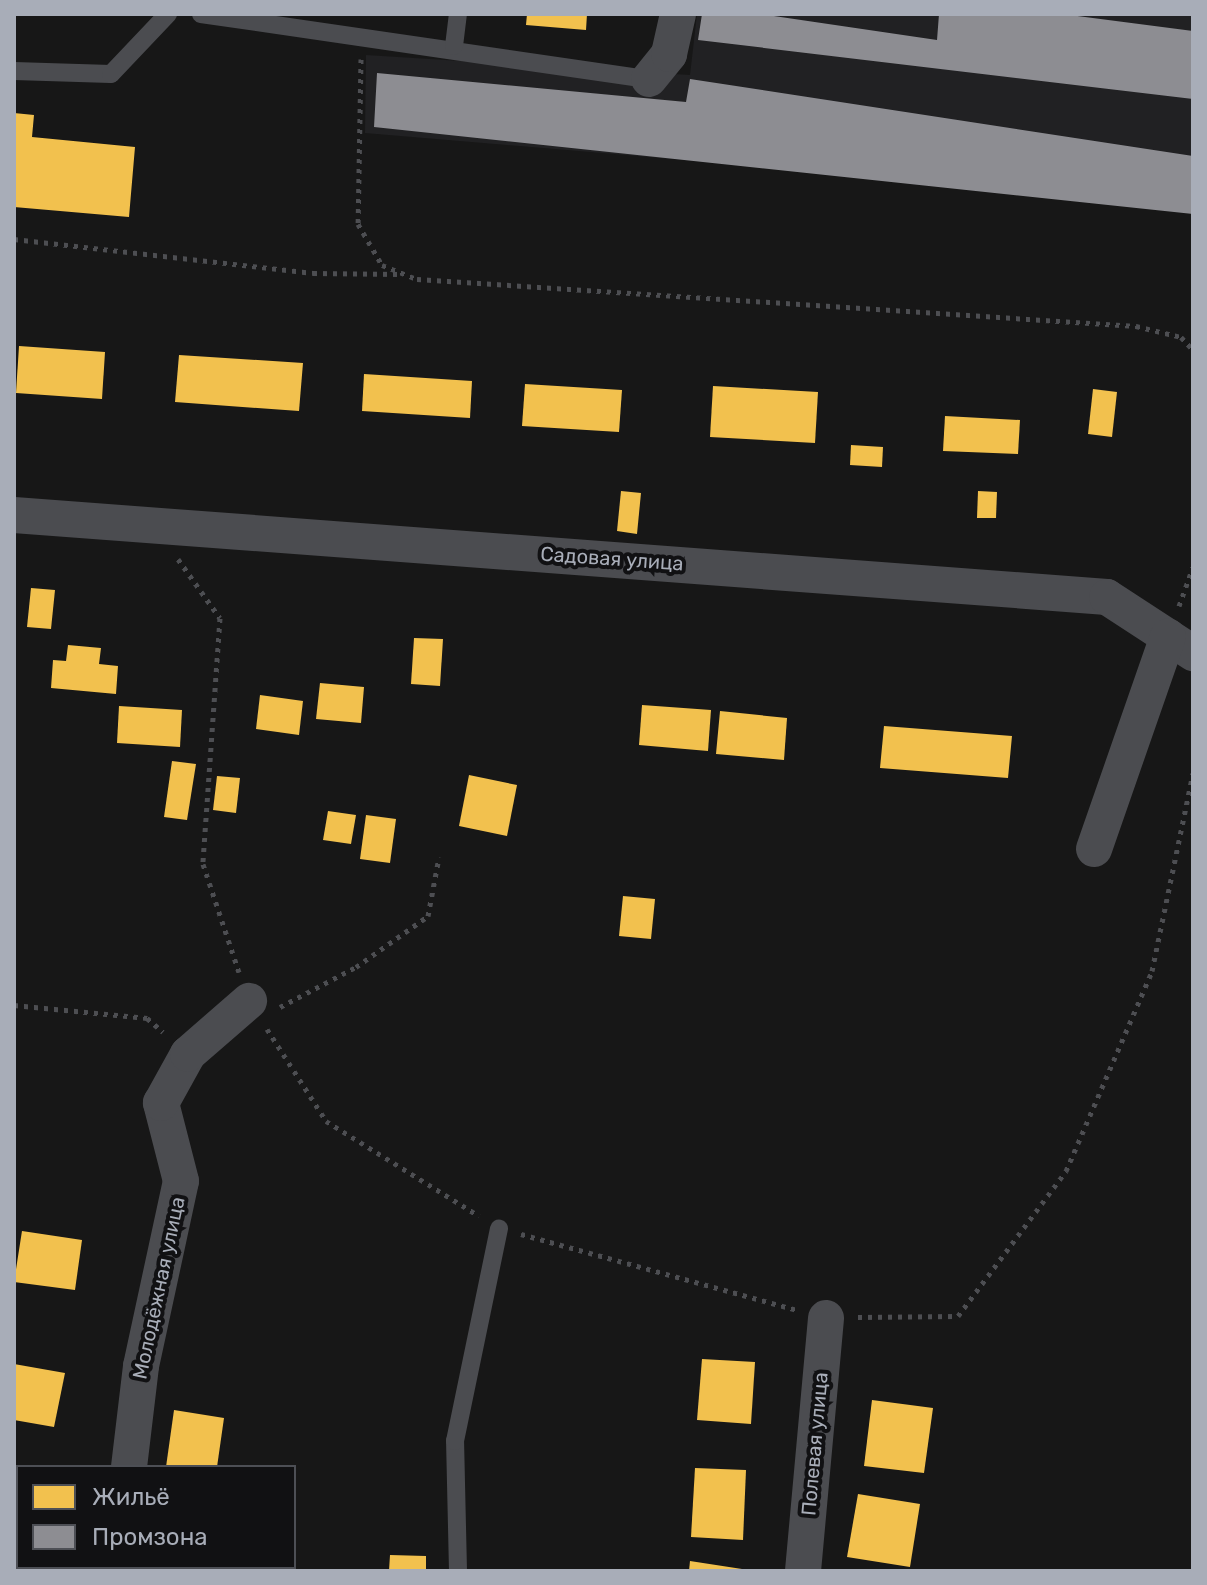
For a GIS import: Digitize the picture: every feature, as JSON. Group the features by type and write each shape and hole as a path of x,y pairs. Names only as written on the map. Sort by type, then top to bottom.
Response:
{"street":[{"path":"649,79 669,54 678,14"},
{"name":"Садовая улица","path":"14,515 1107,597 1180,645"},
{"path":"1094,849 1180,645"},
{"name":"Молодёжная улица","path":"129,1465 141,1366 181,1181 161,1103 188,1054 249,1001"},
{"name":"Полевая улица","path":"803,1571 826,1318"}],"lane":[{"path":"14,71 111,74 168,14"},
{"path":"201,14 454,46 649,79"},
{"path":"454,46 458,14"},
{"path":"458,1571 455,1441 499,1228"}],"path":[{"path":"364,35 354,167 358,224 382,265 404,274"},
{"path":"14,239 313,273 404,274 1136,326 1181,337 1193,350"},
{"path":"163,527 187,576 220,618 203,864 249,1001 326,1121 499,1228 826,1318 958,1316 1066,1171 1152,971 1193,773"},
{"path":"249,1001 284,1007 428,916 439,857"},
{"path":"14,1005 147,1018 188,1054"}],"shaded area":[{"path":"697,14 1193,14 1193,203 365,133 366,55 690,75"}],"building: Жильё":[{"path":"527,14 587,14 586,30 526,25"},
{"path":"14,113 34,115 32,137 135,147 129,217 14,207"},
{"path":"19,346 105,352 102,399 16,393"},
{"path":"179,355 303,363 299,411 175,402"},
{"path":"364,374 472,381 470,418 362,411"},
{"path":"525,384 622,390 619,432 522,426"},
{"path":"713,386 818,392 815,443 710,437"},
{"path":"1093,389 1117,392 1112,437 1088,434"},
{"path":"945,416 1020,420 1018,454 943,451"},
{"path":"851,445 883,447 882,467 850,465"},
{"path":"621,491 641,493 637,534 617,531"},
{"path":"978,491 997,492 996,518 977,518"},
{"path":"31,588 55,590 51,629 27,627"},
{"path":"414,638 443,639 440,686 411,684"},
{"path":"68,645 101,648 99,664 118,666 116,694 51,688 53,660 66,661"},
{"path":"320,683 364,687 361,723 316,719"},
{"path":"260,695 303,701 299,735 256,729"},
{"path":"642,705 711,710 708,751 639,745"},
{"path":"119,706 182,710 180,747 117,743"},
{"path":"720,711 787,718 784,760 716,754"},
{"path":"884,726 1012,736 1008,778 880,768"},
{"path":"172,761 196,764 187,820 164,817"},
{"path":"469,775 517,785 507,836 459,826"},
{"path":"217,776 240,778 236,813 213,810"},
{"path":"328,811 356,815 351,844 323,840"},
{"path":"366,815 396,819 390,863 360,859"},
{"path":"623,896 655,899 651,939 619,936"},
{"path":"22,1231 82,1240 75,1290 14,1282"},
{"path":"702,1359 755,1362 751,1424 697,1420"},
{"path":"14,1364 65,1373 54,1427 14,1420"},
{"path":"872,1400 933,1408 924,1473 864,1466"},
{"path":"174,1410 224,1418 217,1465 166,1465"},
{"path":"695,1468 746,1470 743,1540 691,1537"},
{"path":"858,1494 920,1504 910,1567 847,1557"},
{"path":"390,1555 426,1556 426,1571 389,1571"},
{"path":"690,1561 742,1569 742,1571 689,1571"}],"building: Промзона":[{"path":"702,14 760,14 937,40 939,14 1062,14 1193,31 1193,99 698,40"},
{"path":"377,73 686,102 690,79 1193,156 1193,214 374,127"}]}
